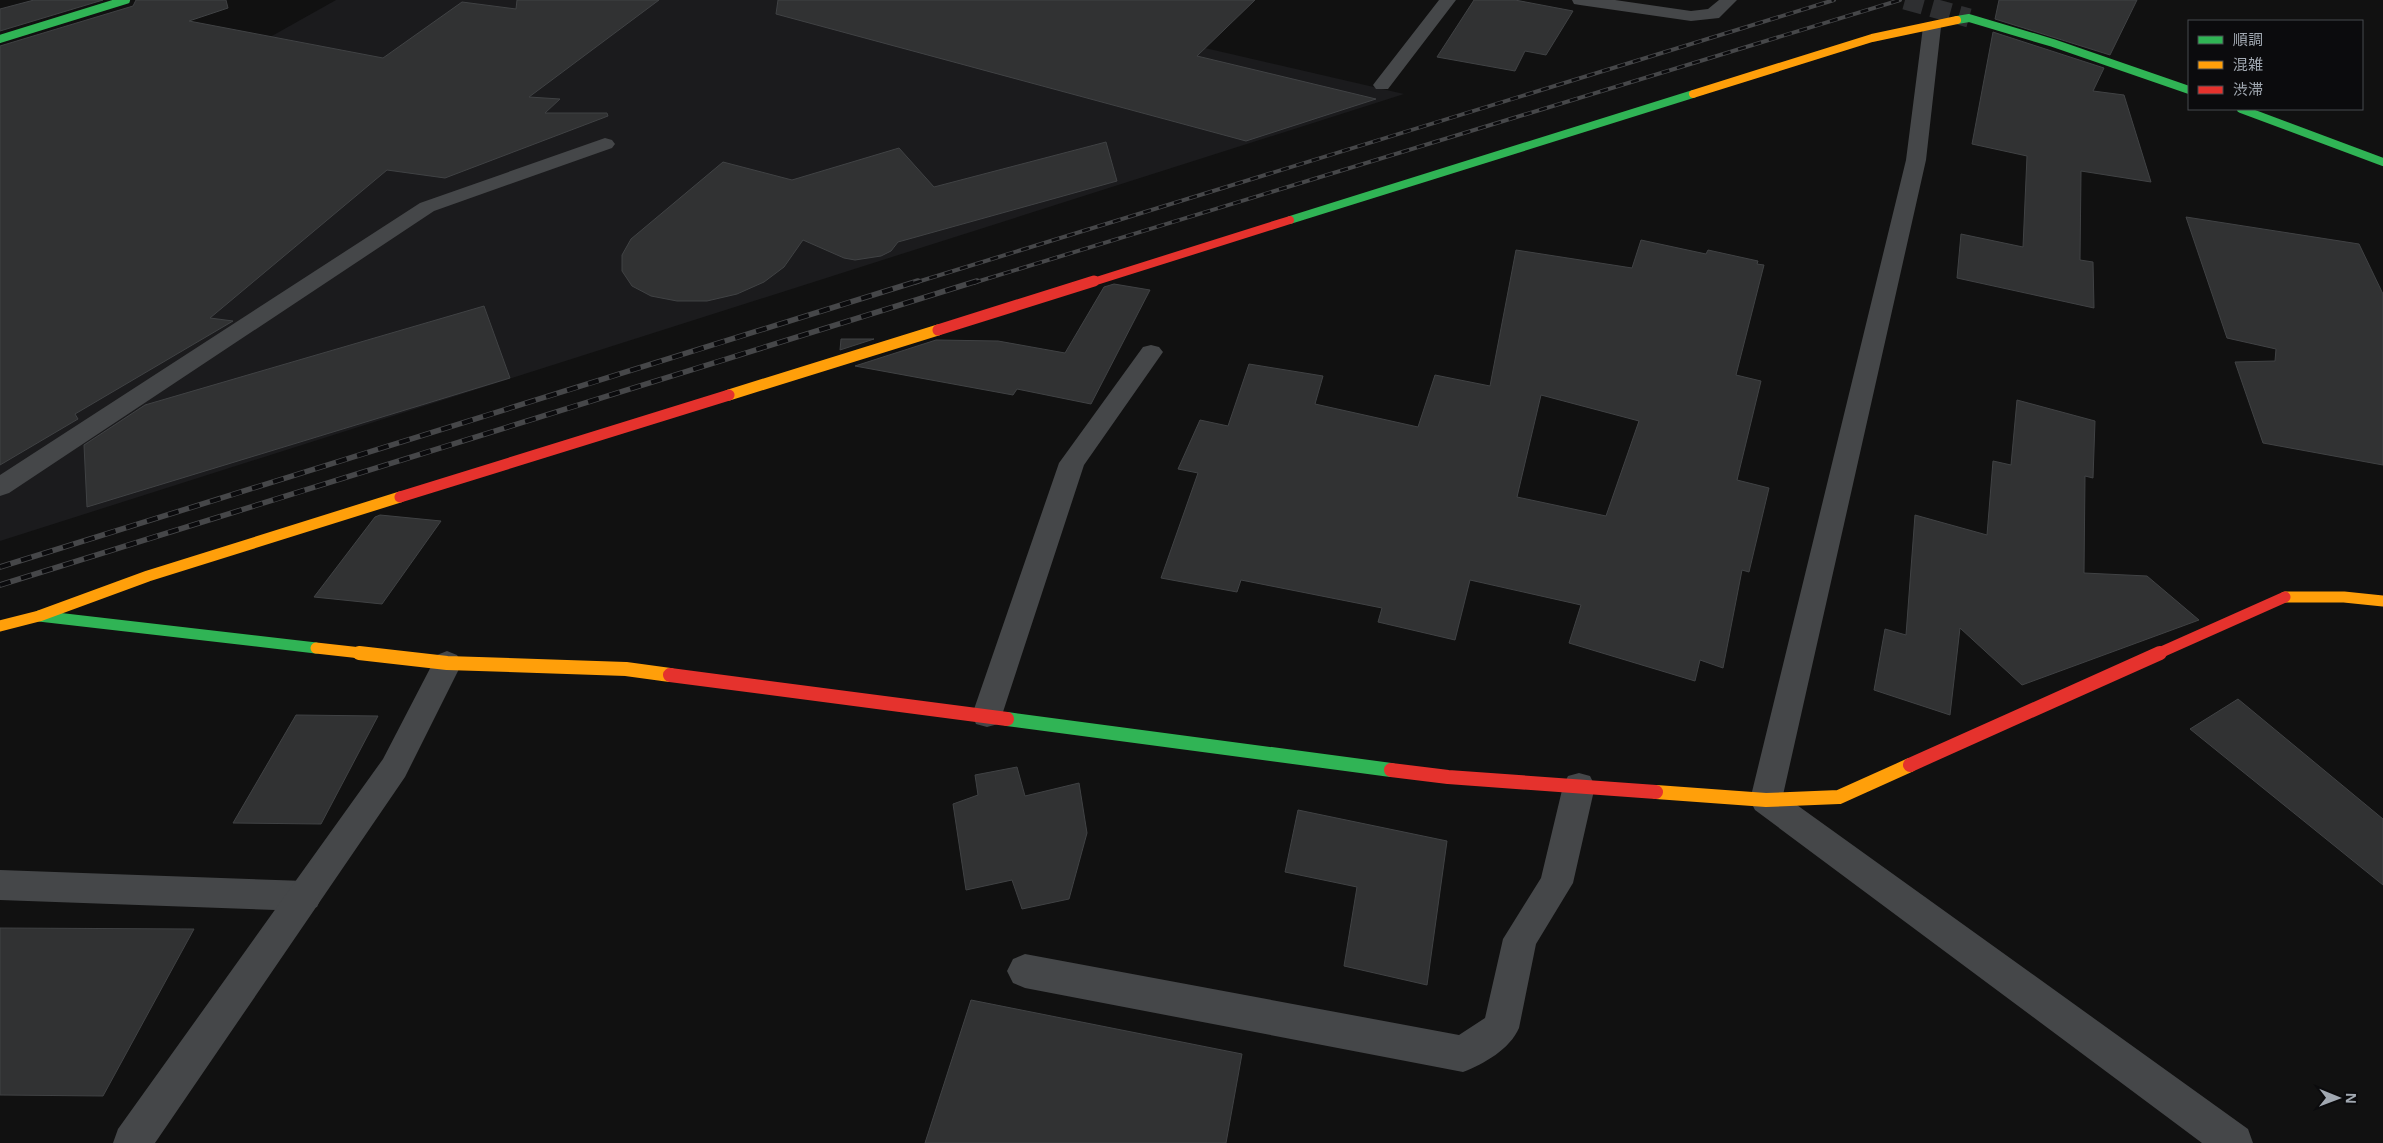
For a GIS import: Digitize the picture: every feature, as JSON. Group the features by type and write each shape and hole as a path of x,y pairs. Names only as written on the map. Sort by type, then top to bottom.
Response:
{"street":[{"path":"0,38 126,0"},
{"path":"1382,85 1448,0"},
{"path":"1580,0 1691,16 1713,14 1729,0"},
{"path":"0,626 39,616 148,576 1872,38 1969,18 2053,43 2188,90"},
{"path":"1766,800 1916,160 1932,27"},
{"path":"2244,110 2383,162"},
{"path":"0,486 427,208 604,144"},
{"path":"987,716 1072,462 1151,352"},
{"path":"39,616 447,663 626,669 1448,777 1766,800 1839,797 2283,597 2344,597 2383,601"},
{"path":"132,1143 394,768 447,663"},
{"path":"1025,971 1463,1054 1501,1028 1520,939 1556,884 1579,786"},
{"path":"1766,800 2234,1143"},
{"path":"0,885 305,896"}],"shaded area":[{"path":"336,0 998,0 1404,94 0,541 0,114 163,97"}],"building":[{"path":"34,0 103,0 0,31 0,9"},
{"path":"136,0 226,0 228,8 189,21 383,58 462,2 516,9 517,0 659,0 529,97 560,99 545,113 607,113 608,116 445,178 387,170 210,318 233,321 75,414 78,419 0,465 0,46 133,6"},
{"path":"778,0 1255,0 1197,56 1376,99 1246,141 776,14"},
{"path":"1474,0 1515,0 1573,11 1546,55 1525,51 1515,71 1437,57"},
{"path":"1999,0 2137,0 2110,55 1995,19"},
{"path":"1993,32 2104,68 2093,91 2124,95 2151,182 2081,171 2080,260 2093,262 2094,308 1957,278 1961,234 2023,247 2027,156 1972,144"},
{"path":"1106,142 1117,181 898,242 891,251 881,256 855,260 844,258 803,240 784,267 764,282 737,294 707,301 677,301 651,296 632,286 622,271 622,255 631,239 723,162 792,180 899,148 934,187"},
{"path":"2186,217 2359,244 2383,294 2383,465 2263,443 2235,362 2275,361 2276,349 2227,338"},
{"path":"1641,240 1706,254 1708,250 1758,261 1757,264 1764,265 1736,375 1761,381 1737,480 1769,488 1749,572 1742,570 1723,668 1700,660 1695,681 1569,643 1581,605 1470,580 1455,640 1378,622 1382,608 1241,580 1237,592 1161,578 1198,473 1178,469 1200,420 1228,426 1249,364 1323,376 1315,404 1418,427 1435,375 1490,386 1516,250 1632,268","holes":["1541,395 1639,421 1606,516 1517,497"]},
{"path":"1114,284 1150,290 1091,404 1017,389 1013,395 855,366 936,340 998,341 1065,353 1104,287"},
{"path":"484,306 510,378 87,507 84,445 145,405"},
{"path":"841,339 874,339 840,350"},
{"path":"2017,400 2095,421 2093,478 2085,476 2084,573 2147,576 2199,620 2022,685 1960,628 1950,715 1874,690 1885,629 1906,635 1915,515 1987,535 1993,461 2011,465"},
{"path":"380,515 441,521 382,604 314,597 375,517"},
{"path":"2238,699 2383,819 2383,885 2190,729"},
{"path":"296,715 378,716 321,824 233,823"},
{"path":"1017,767 1025,796 1079,783 1087,833 1069,899 1022,909 1012,880 966,890 953,804 978,795 975,775"},
{"path":"1298,810 1447,841 1427,985 1344,966 1357,887 1285,872"},
{"path":"0,928 194,929 103,1096 0,1095"},
{"path":"971,1000 1242,1054 1226,1143 925,1143"}],"tunnel":[{"path":"1905,0 1969,18"}],"railway":[{"path":"914,283 1834,0"},
{"path":"973,283 1900,0"},
{"path":"0,567 918,281"},
{"path":"0,585 977,281"}],"traffic: fast":[{"path":"0,39 126,0"},
{"path":"1957,20 1969,18 2053,43 2188,90"},
{"path":"1290,220 1693,94"},
{"path":"2244,110 2383,162"},
{"path":"39,616 316,648"},
{"path":"1007,719 1391,770"}],"traffic: slow":[{"path":"1693,94 1872,38 1957,20"},
{"path":"729,395 938,330"},
{"path":"0,626 39,616 148,576 400,497"},
{"path":"2285,597 2344,597 2383,601"},
{"path":"316,648 447,663 626,669 670,675"},
{"path":"1656,792 1766,800 1839,797 1910,765"}],"traffic: jam":[{"path":"938,330 1290,220"},
{"path":"400,497 729,395"},
{"path":"1910,765 2285,597"},
{"path":"670,675 1007,719"},
{"path":"1391,770 1448,777 1656,792"}]}
